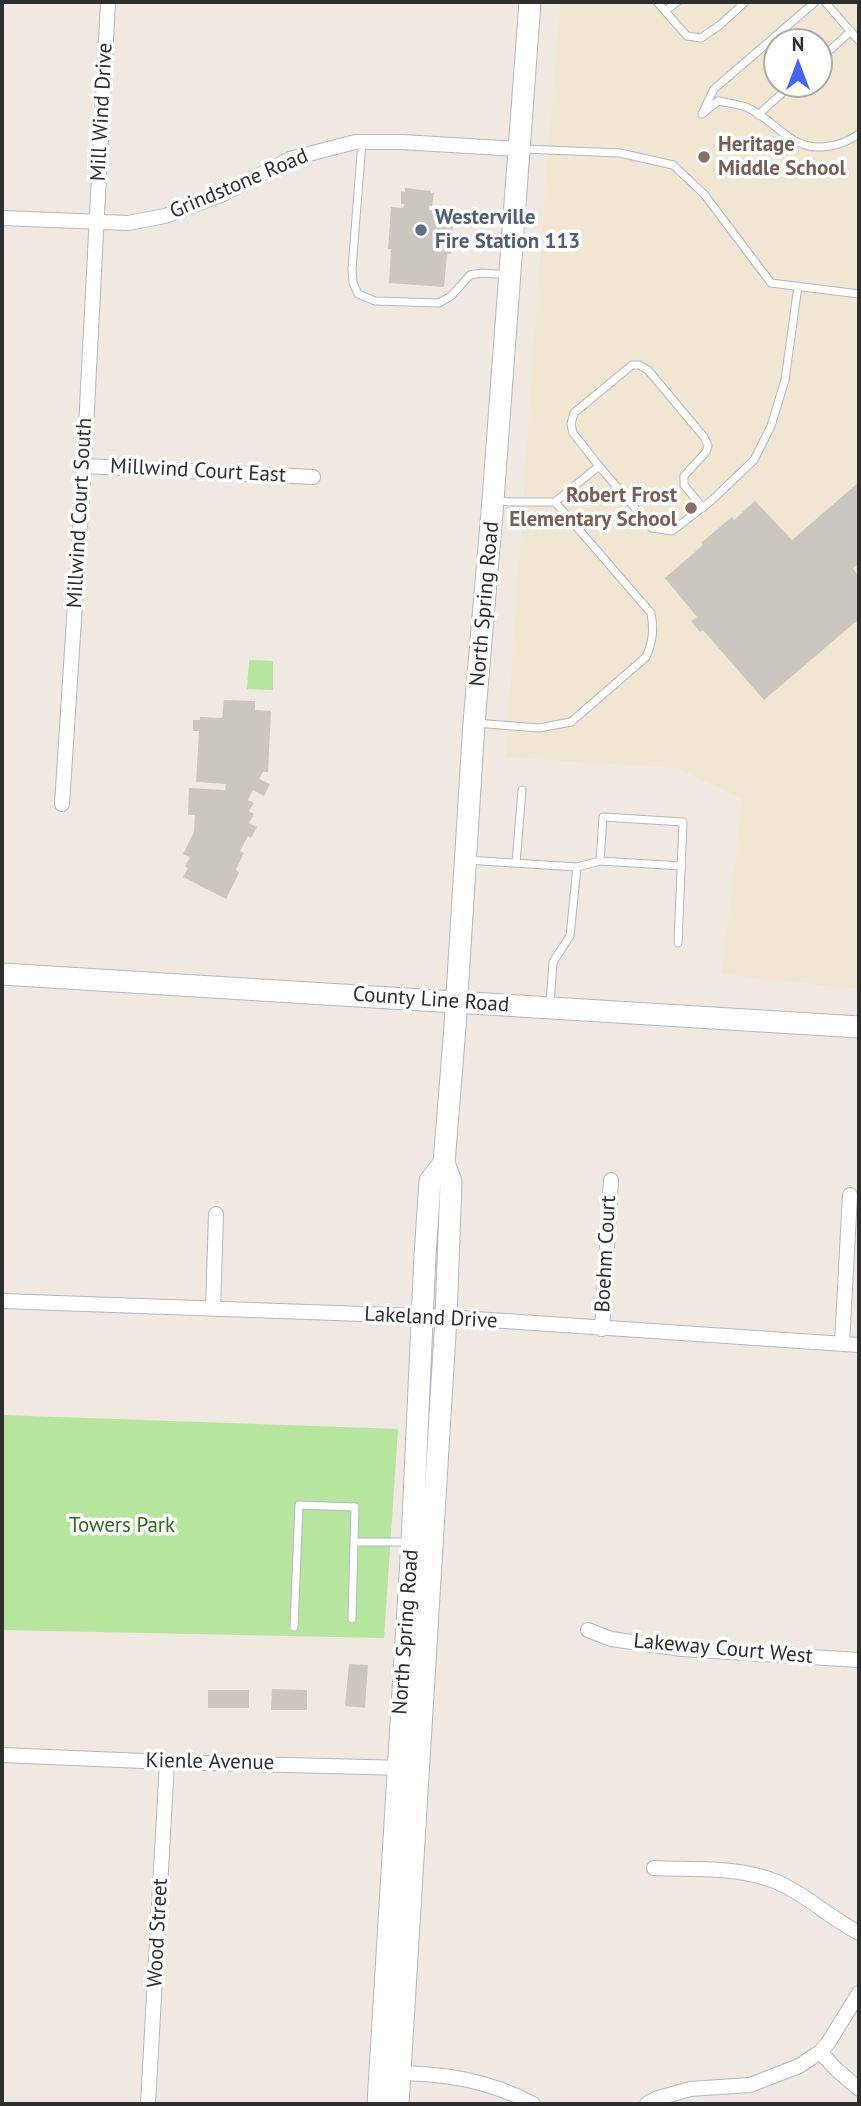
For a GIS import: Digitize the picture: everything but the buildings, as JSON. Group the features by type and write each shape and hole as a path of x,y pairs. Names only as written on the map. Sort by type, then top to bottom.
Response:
{"main road":[{"name":"North Spring Road","path":"398,2104 390,2073 407,1768 422,1543 446,1317 451,1182 444,1163 474,723 530,2"},
{"name":"County Line Road","path":"2,974 859,1027"},
{"name":"North Spring Road","path":"422,1543 423,1317 430,1181 444,1163"},
{"name":"North Spring Road","path":"378,2104 390,2073"}],"street":[{"name":"Mill Wind Drive","path":"96,222 108,2"},
{"name":"Grindstone Road","path":"2,218 128,223 165,216 223,194 290,159 362,142 518,149"},
{"name":"Millwind Court South","path":"62,804 84,466 96,222"},
{"name":"Millwind Court East","path":"84,466 313,477"},
{"name":"Boehm Court","path":"602,1329 611,1180"},
{"path":"842,1344 850,1195"},
{"path":"213,1309 216,1214"},
{"name":"Lakeland Drive","path":"2,1301 446,1317 859,1345"},
{"name":"Lakeway Court West","path":"588,1630 611,1639 682,1650 859,1660"},
{"name":"Kienle Avenue","path":"2,1755 407,1768"},
{"name":"Wood Street","path":"148,2104 167,1762"},
{"path":"654,1868 733,1871 762,1877 809,1899 838,1922 859,1933"},
{"path":"647,2104 690,2089 750,2085 799,2066 828,2043 859,1993"},
{"path":"820,2052 859,2090"},
{"path":"390,2073 462,2077 513,2093 533,2104"}],"lane":[{"path":"657,2 687,36 701,38 720,25 744,2"},
{"path":"665,11 677,2"},
{"path":"814,2 714,89 702,114 719,101 746,107 792,140 810,147 835,146 859,134"},
{"path":"825,2 859,41"},
{"path":"833,47 851,31"},
{"path":"758,115 777,98"},
{"path":"362,142 352,269 353,283 358,294 375,301 439,303 452,296 470,275 509,275"},
{"path":"518,149 620,153 673,165 704,194 771,283 859,294"},
{"path":"703,508 684,485 684,476 706,452 708,446 704,437 648,369 632,365 574,413 570,424 573,433 599,466 652,528 672,531 703,508 754,460 771,426 785,380 798,286"},
{"path":"493,500 555,502 599,466"},
{"path":"474,723 539,728 571,722 646,657 652,644 654,629 651,612 555,502"},
{"path":"516,863 522,790"},
{"path":"600,861 603,817 683,822 678,943"},
{"path":"465,860 577,867 600,861 682,866"},
{"path":"549,1008 553,961 570,936 577,867"},
{"path":"294,1627 299,1505 355,1507 352,1619"},
{"path":"354,1542 422,1543"}],"shaded area":[{"name":"Robert Frost Elementary School","path":"561,2 859,2 859,989 722,974 743,799 677,768 506,757 542,230"}],"green space":[{"path":"249,660 273,661 273,690 247,689"},
{"name":"Towers Park","path":"2,1415 398,1429 384,1638 2,1630"}],"place":[{"name":"Heritage Middle School","path":"704,157"},
{"name":"Westerville Fire Station 113","path":"421,230"},
{"name":"Robert Frost Elementary School","path":"691,508"}]}
